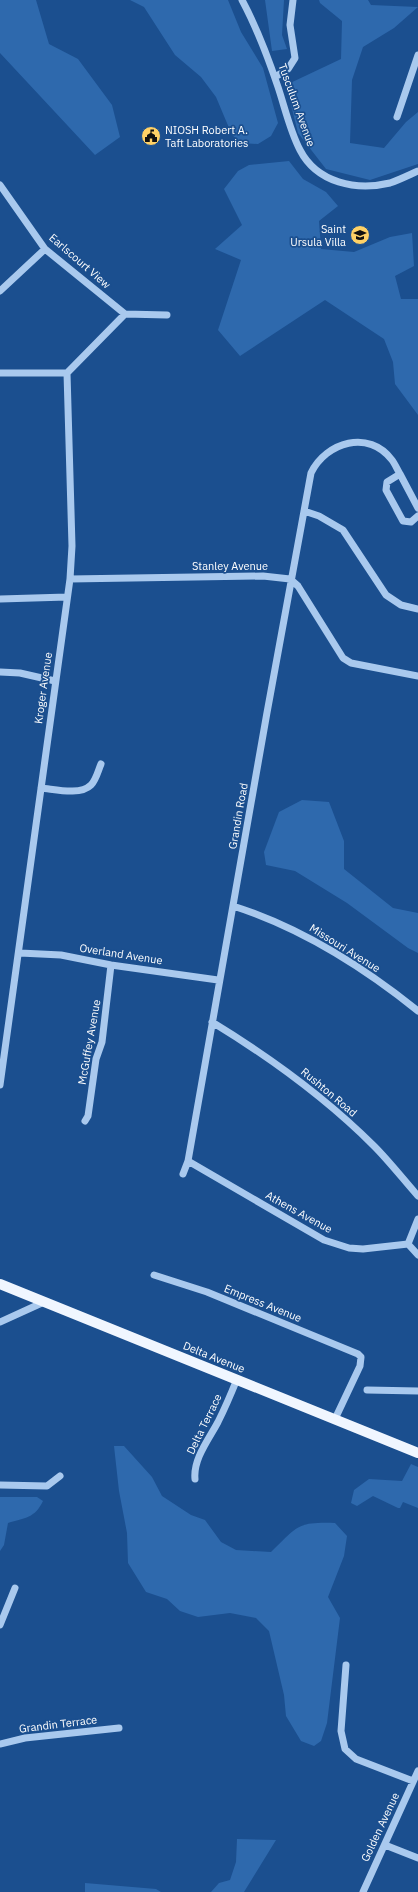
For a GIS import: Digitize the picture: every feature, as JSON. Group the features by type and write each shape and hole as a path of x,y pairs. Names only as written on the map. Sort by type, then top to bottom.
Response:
{"main road":[{"name":"Delta Avenue","path":"0,1284 418,1453"}],"street":[{"name":"Tusculum Avenue","path":"242,0 259,32 300,151 310,164 322,175 342,184 370,185 392,182 418,171"},
{"path":"275,77 288,69 295,58 290,25 293,0"},
{"path":"397,117 418,55"},
{"name":"Earlscourt View","path":"0,186 45,249 125,314"},
{"path":"0,291 45,249"},
{"path":"0,373 67,373 125,314 167,315"},
{"name":"Kroger Avenue","path":"0,1085 20,953 55,681 70,579 72,546 67,373"},
{"name":"Grandin Road","path":"183,1174 188,1161 218,980 233,906 290,580 311,473 316,463 336,447 358,442 368,444 384,453 392,460 400,474"},
{"path":"418,508 400,474 387,482 386,490 403,521 414,521 418,516"},
{"path":"304,511 319,516 343,530 386,595 400,605 418,609"},
{"name":"Stanley Avenue","path":"70,579 264,576 290,580"},
{"path":"290,580 298,586 342,658 351,663 418,676"},
{"path":"0,599 67,597"},
{"path":"0,672 26,674 55,681"},
{"path":"41,788 79,791 85,789 93,782 101,764"},
{"name":"Missouri Avenue","path":"233,906 269,919 326,947 353,964 418,1011"},
{"name":"Overland Avenue","path":"20,953 61,955 111,965 218,980"},
{"name":"McGuffey Avenue","path":"85,1121 88,1116 96,1059 102,1042 111,965"},
{"name":"Rushton Road","path":"212,1022 277,1064 317,1094 374,1146 418,1196"},
{"name":"Athens Avenue","path":"188,1161 324,1240 349,1248 362,1249 400,1243 408,1244"},
{"path":"418,1219 408,1244 418,1254"},
{"name":"Empress Avenue","path":"154,1275 213,1294 354,1351 361,1357 360,1366 335,1419"},
{"path":"0,1322 44,1302"},
{"name":"Delta Terrace","path":"195,1479 195,1471 201,1454 218,1423 237,1379"},
{"path":"366,1390 418,1391"},
{"path":"0,1485 47,1486 60,1476"},
{"path":"0,1625 15,1588"},
{"path":"346,1665 341,1731 342,1742 345,1749 356,1759 413,1781"},
{"name":"Grandin Terrace","path":"0,1744 25,1738 119,1728"},
{"name":"Golden Avenue","path":"363,1892 418,1771"},
{"path":"385,1845 418,1858"}],"shaded area":[{"path":"0,0 36,0 49,44 78,59 112,105 120,137 95,155 0,53"},
{"path":"130,0 228,0 241,32 263,68 278,123 271,136 258,144 242,143 232,135 216,97 201,77 175,55 144,7"},
{"path":"265,0 284,0 282,35 287,49 272,51"},
{"path":"319,0 368,0 371,5 418,7 394,28 363,47 352,80 350,143 384,148 406,122 418,112 418,164 370,180 326,169 298,133 286,85 341,59 342,21 320,3"},
{"path":"289,161 303,179 326,192 338,206 319,221 321,249 354,252 390,237 412,233 414,266 395,276 401,299 418,299 418,415 395,384 393,362 384,339 325,300 240,356 218,330 241,260 215,249 242,225 224,189 238,171 249,165"},
{"path":"302,800 329,802 344,841 344,869 393,908 418,913 418,953 408,948 347,903 295,871 266,865 264,852 279,812"},
{"path":"114,1446 124,1446 152,1477 162,1496 191,1515 205,1520 221,1542 236,1550 271,1552 298,1527 312,1523 335,1523 347,1536 344,1556 328,1597 340,1618 327,1723 321,1741 314,1746 301,1741 286,1716 284,1695 269,1631 256,1618 230,1613 198,1617 180,1611 167,1599 146,1592 128,1563 127,1533 119,1491"},
{"path":"411,1464 418,1467 418,1508 403,1502 400,1508 398,1508 373,1496 357,1506 351,1503 354,1490 369,1479 402,1481"},
{"path":"0,1497 37,1497 43,1501 37,1511 33,1514 8,1523 4,1545 0,1551"},
{"path":"237,1839 276,1840 244,1892 211,1892 219,1883 230,1880 236,1862"},
{"path":"85,1883 156,1889 161,1892 85,1892"}],"place":[{"name":"NIOSH Robert A. Taft Laboratories","path":"151,136"},
{"name":"Saint Ursula Villa","path":"360,235"}]}
